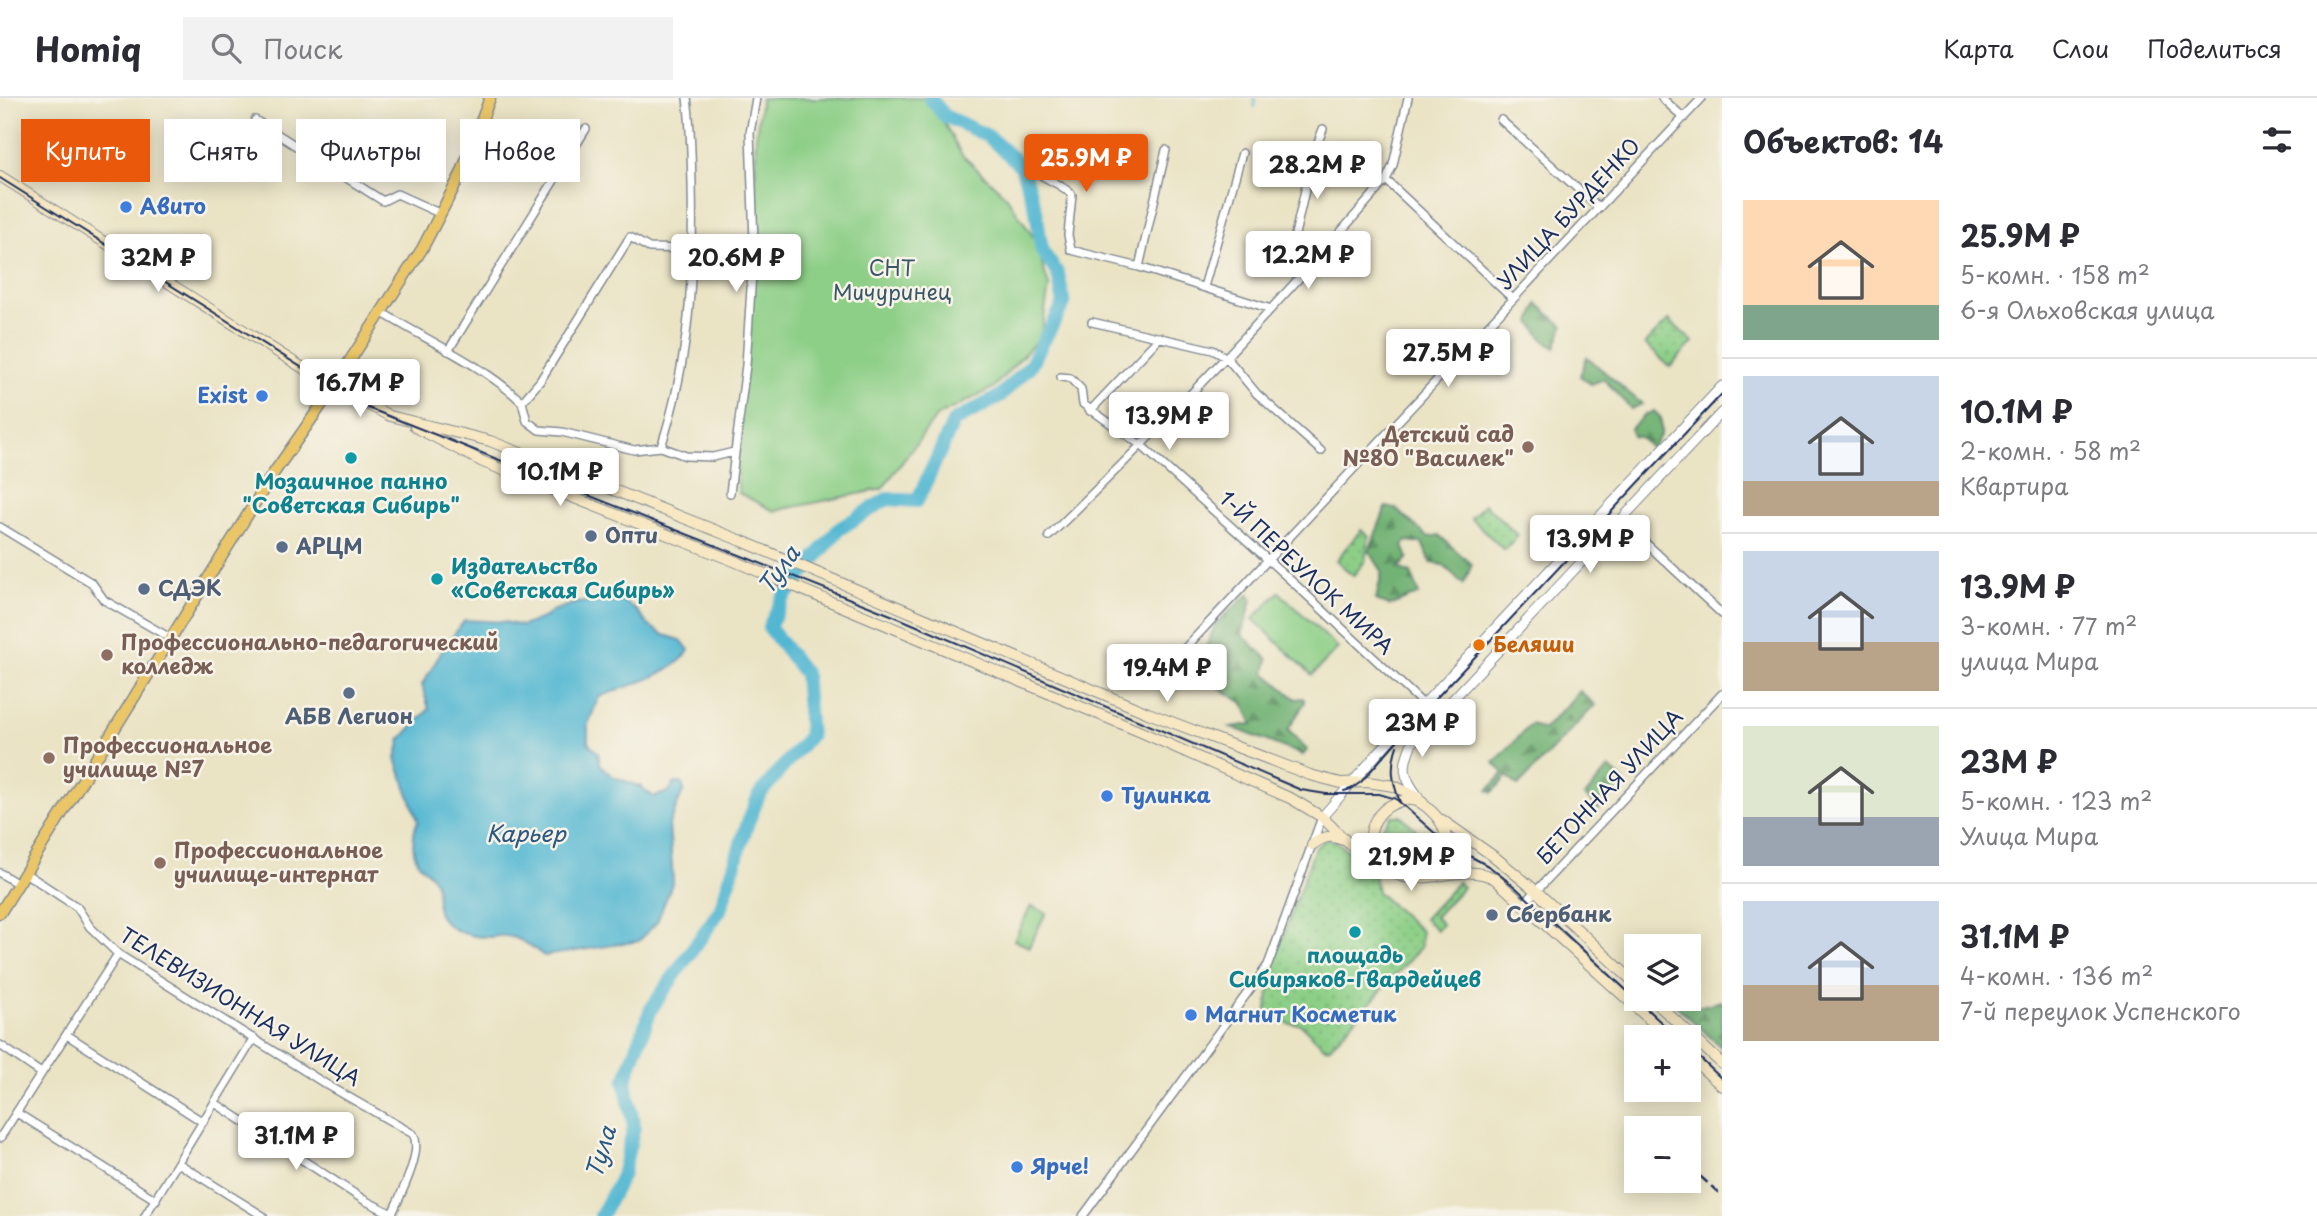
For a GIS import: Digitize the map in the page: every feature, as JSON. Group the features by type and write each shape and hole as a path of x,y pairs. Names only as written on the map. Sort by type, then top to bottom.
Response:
{"main road":[{"path":"0,913 273,474 422,249 461,174 490,98"},
{"path":"0,176 333,387 483,462 892,626 1292,799 1322,817 1348,842 1394,874 1407,878 1466,872 1486,874 1524,904 1656,1025"},
{"path":"402,420 490,441 900,606 1148,713 1318,778 1341,783 1379,783 1400,788 1496,858 1536,891 1624,973"},
{"path":"1380,864 1372,852 1370,834 1377,818 1388,807 1405,800 1412,799 1423,803"},
{"path":"1430,876 1440,864 1446,843 1445,829 1439,818"},
{"path":"1312,845 1323,836 1335,836 1348,842"},
{"path":"1664,1011 1722,1067 1713,1078"},
{"path":"1701,1066 1722,1086"}],"street":[{"path":"661,447 672,414 686,351 692,249 690,120 687,98"},
{"path":"730,493 746,365 754,242 750,133 756,98"},
{"path":"1049,536 1142,446 1227,358 1387,180 1408,98"},
{"path":"1662,98 1684,118"},
{"name":"УЛИЦА БУРДЕНКО","path":"1174,660 1702,98"},
{"path":"1501,120 1599,208"},
{"path":"448,351 586,129"},
{"path":"1304,274 1290,252 1313,155 1323,129"},
{"path":"282,137 383,201 397,194 441,214"},
{"path":"1139,267 1166,150"},
{"path":"1204,288 1242,153"},
{"path":"1038,173 1069,190 1072,195 1068,235 1071,250 1139,267 1271,309"},
{"path":"1387,180 1513,299"},
{"path":"522,402 540,381 630,237 649,248 692,249"},
{"path":"382,312 509,390 522,402 527,421 539,430 562,432 634,450 661,447 686,456 713,457 734,452"},
{"path":"1092,322 1213,350 1227,358 1257,394 1321,452"},
{"path":"1090,411 1160,337"},
{"name":"1-Й ПЕРЕУЛОК МИРА","path":"1061,377 1070,378 1081,389 1083,404 1090,411 1142,446 1437,717"},
{"path":"1083,1216 1268,965 1322,817 1722,386"},
{"path":"1423,803 1409,785 1404,771 1412,743 1722,412"},
{"path":"1621,520 1722,614"},
{"path":"0,527 92,583 104,600 172,639"},
{"name":"БЕТОННАЯ УЛИЦА","path":"1524,904 1722,694"},
{"path":"0,873 18,884"},
{"name":"ТЕЛЕВИЗИОННАЯ УЛИЦА","path":"26,873 77,907 90,927 118,954 324,1083 412,1134 417,1141 416,1153 392,1215"},
{"path":"0,1138 118,954"},
{"path":"67,1035 203,1122"},
{"path":"145,1216 254,1038"},
{"path":"0,1045 41,1073"},
{"path":"215,1103 364,1200 392,1215"},
{"path":"17,1113 156,1200"},
{"path":"178,1163 263,1216"}],"green space":[{"name":"СНТ Мичуринец","path":"761,98 930,98 962,155 1006,196 1034,238 1049,286 1041,336 993,388 937,416 882,489 774,511 739,493 734,450 746,365 754,242 756,136"},
{"path":"1538,304 1563,326 1555,348 1544,340 1531,322"},
{"path":"1669,320 1693,342 1670,367 1645,344"},
{"path":"1587,357 1642,404 1631,409 1604,379 1591,384 1580,376"},
{"path":"1654,411 1661,418 1661,434 1652,448 1639,437 1633,436 1631,428 1645,415"},
{"path":"1485,504 1518,536 1504,550 1471,518"},
{"path":"1386,507 1396,509 1428,537 1439,535 1472,565 1463,584 1443,565 1431,563 1422,543 1407,541 1403,546 1408,558 1398,568 1411,573 1419,594 1389,606 1376,600 1382,571 1369,551"},
{"path":"1361,530 1369,536 1365,561 1353,576 1336,560"},
{"path":"1279,592 1338,648 1312,675 1253,619"},
{"path":"1249,594 1252,600 1242,635 1268,659 1265,673 1296,699 1303,698 1305,702 1288,730 1307,750 1303,755 1231,727 1253,724 1243,703 1221,689 1202,656 1216,623"},
{"path":"1580,691 1595,705 1518,786 1507,776 1492,793 1488,790 1504,773 1494,763 1531,724 1543,730"},
{"path":"1609,768 1624,781 1599,809 1585,796"},
{"path":"1392,816 1401,816 1431,843 1432,851 1419,865 1411,865 1381,838 1380,831"},
{"path":"1326,839 1335,840 1374,874 1377,892 1421,931 1421,947 1330,1047 1325,1048 1300,1024 1290,1024 1266,1015 1273,964 1315,848"},
{"path":"1458,882 1463,887 1435,917 1442,924 1437,930 1424,919"},
{"path":"1031,906 1046,913 1029,947 1014,940"},
{"path":"1722,1001 1722,1048 1701,1029 1701,1025 1697,1025 1682,1011 1701,1011 1701,1006"}],"water":[{"name":"Карьер","path":"620,598 637,611 648,625 664,635 681,640 689,650 673,666 661,673 599,697 588,724 588,742 598,753 600,764 612,776 641,787 654,797 668,792 675,783 682,783 684,790 669,824 673,881 657,922 639,941 544,956 526,943 511,937 476,936 454,929 439,914 435,882 414,852 418,820 396,759 401,739 429,709 422,685 445,646 465,620 505,622 522,626 576,603"}],"waterway":[{"name":"Тула","path":"601,1216 622,1176 634,1127 625,1081 651,1009 720,910 759,795 810,735 805,674 769,627 783,598 839,529 887,499 917,501 954,421 999,397 1030,366 1064,303 1058,274 1042,251 1036,210 1021,166 988,136 945,116 930,98"},
{"path":"1254,98 1255,107"}],"tram line":[{"path":"0,178 363,406 896,617 1301,790 1326,794 1379,794 1396,799 1446,843 1490,867 1515,887 1664,1025"},
{"path":"1344,791 1361,782 1410,726 1722,394"},
{"path":"1397,746 1393,774 1400,802"},
{"path":"1701,1059 1722,1079"}],"railway":[{"path":"1701,1177 1722,1196"}],"place":[{"name":"Авито","path":"126,207"},
{"name":"Exist","path":"262,396"},
{"name":"Детский сад №80 \"Василек\"","path":"1528,447"},
{"name":"Мозаичное панно \"Советская Сибирь\"","path":"351,458"},
{"name":"Опти","path":"591,536"},
{"name":"АРЦМ","path":"282,547"},
{"name":"Издательство «Советская Сибирь»","path":"437,579"},
{"name":"СДЭК","path":"144,589"},
{"name":"Беляши","path":"1479,645"},
{"name":"Профессионально-педагогический колледж","path":"107,655"},
{"name":"АБВ Легион","path":"349,693"},
{"name":"Профессиональное училище №7","path":"49,758"},
{"name":"Тулинка","path":"1107,796"},
{"name":"Профессиональное училище-интернат","path":"160,863"},
{"name":"Сбербанк","path":"1492,915"},
{"name":"площадь Сибиряков-Гвардейцев","path":"1355,932"},
{"name":"Магнит Косметик","path":"1191,1015"},
{"name":"Ярче!","path":"1017,1167"}]}
